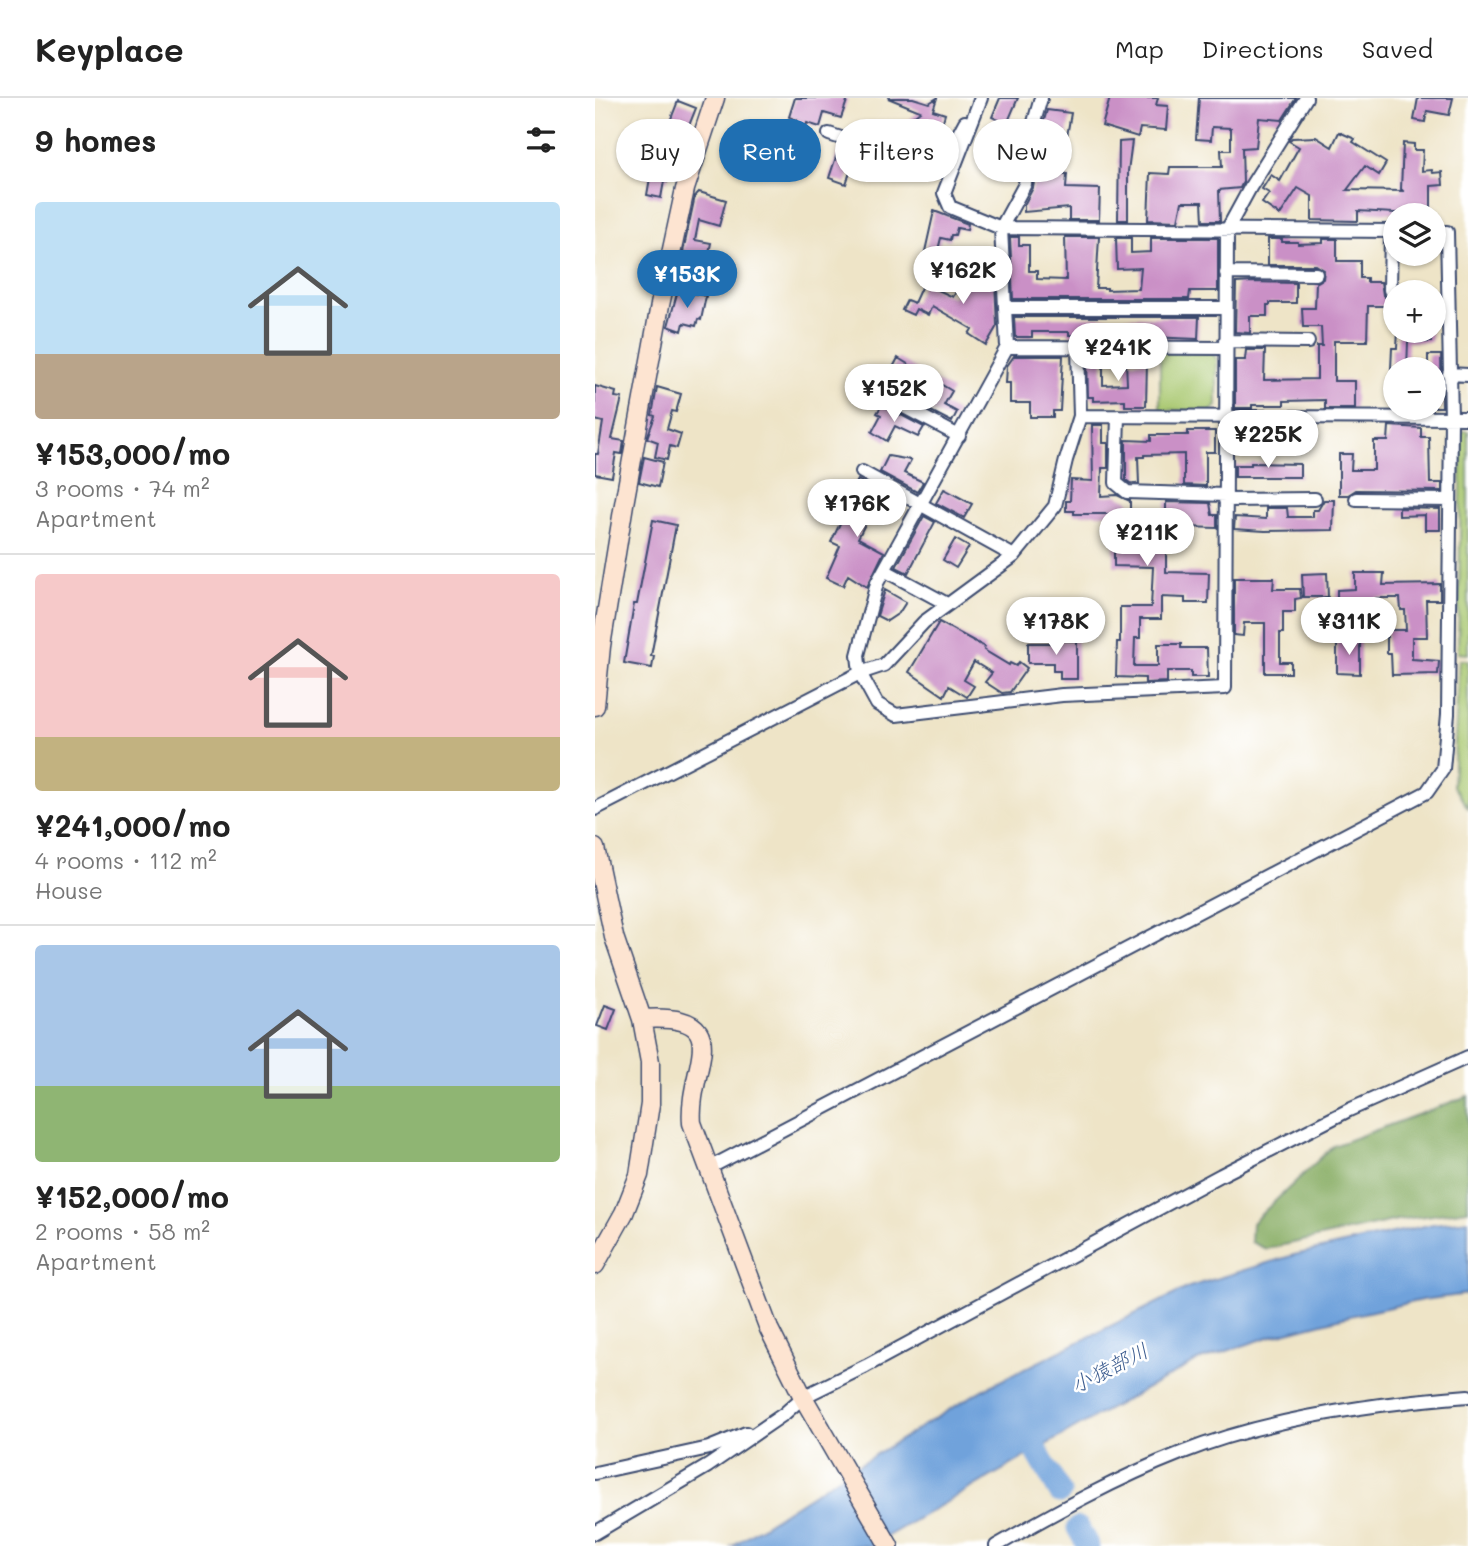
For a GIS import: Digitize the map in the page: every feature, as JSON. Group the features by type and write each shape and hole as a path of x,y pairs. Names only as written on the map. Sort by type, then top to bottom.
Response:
{"street":[{"path":"595,706 601,646 660,305 685,189 715,98"},
{"path":"829,134 939,171 980,98"},
{"path":"980,98 944,193 950,207 1001,228 1383,231"},
{"path":"1041,98 1030,136 1025,184 1001,228 1007,347 877,583 858,655 860,673 877,704 896,715 1062,695 1225,688 1227,230 1306,98"},
{"path":"709,1168 1427,792 1443,769 1448,714 1451,418 1446,232"},
{"path":"1226,273 1316,274"},
{"path":"1006,309 1225,308"},
{"path":"1007,347 1308,342"},
{"path":"595,809 860,673 884,665 924,622 1014,555 1055,506 1080,416 1078,347"},
{"path":"1449,374 1468,375"},
{"path":"883,396 959,436"},
{"path":"1080,416 1468,418"},
{"path":"1118,416 1117,483 1127,492 1315,499"},
{"path":"862,472 1014,555"},
{"path":"1356,499 1450,500"},
{"path":"884,570 947,604"},
{"path":"595,848 614,937 635,993 650,1062 650,1104 639,1175 624,1213 595,1265"},
{"path":"642,1019 667,1017 689,1021 699,1033 702,1050 698,1079 690,1105 692,1123 769,1329 806,1402 889,1546"},
{"path":"595,1533 708,1466 766,1426 878,1359 1220,1175 1349,1110 1468,1057"},
{"path":"996,1546 1101,1489 1182,1452 1244,1432 1340,1412 1468,1396"},
{"path":"595,1473 709,1448 766,1426"}],"green space":[{"path":"1160,352 1211,352 1217,359 1217,406 1211,411 1160,410"},
{"path":"1462,431 1468,431 1468,654 1458,653"},
{"path":"1459,660 1468,660 1468,808 1453,786"},
{"path":"1468,1096 1468,1210 1397,1220 1266,1249 1251,1242 1252,1223 1333,1146"}],"water":[{"name":"小猿部川","path":"1468,1220 1468,1294 1422,1300 1350,1316 1272,1336 1197,1361 870,1546 732,1546 982,1390 1189,1287 1294,1255 1433,1224"}],"building":[{"path":"795,98 848,98 841,118 824,113 821,124 821,119 789,117"},
{"path":"888,98 913,98 929,103 937,98 933,110 945,114 944,119 910,119 920,111"},
{"path":"1000,98 1018,98 1009,119 992,117"},
{"path":"1110,98 1158,98 1156,105 1168,106 1166,130 1140,128 1138,137 1102,126"},
{"path":"1199,98 1296,98 1282,120 1259,118 1256,147 1242,148 1243,182 1240,188 1219,190 1220,221 1203,221 1202,202 1182,202 1178,221 1148,220 1150,173 1169,174 1170,167 1222,167 1221,150 1231,150 1231,128 1212,127 1211,140 1196,139"},
{"path":"1418,98 1453,98 1449,115 1427,111 1425,122 1414,120"},
{"path":"678,101 696,108 692,119 671,119"},
{"path":"1047,110 1071,113 1070,119 1044,119"},
{"path":"1339,132 1355,139 1353,142 1386,163 1379,175 1365,166 1347,190 1403,191 1403,143 1414,144 1414,150 1423,150 1422,171 1442,172 1443,185 1431,186 1431,203 1383,203 1383,212 1358,211 1358,221 1312,220 1312,196 1298,188 1280,215 1262,203 1269,193 1262,189 1271,175 1280,181 1299,147 1289,141 1292,138 1316,137 1332,147"},
{"path":"1132,141 1128,171 1128,220 1118,220 1119,142"},
{"path":"835,160 835,180 829,178"},
{"path":"649,182 664,182 661,198 647,195"},
{"path":"1034,182 1066,182 1066,188 1100,189 1099,220 1069,220 1069,208 1024,212 1024,205"},
{"path":"699,192 726,200 719,226 699,220 695,240 711,243 708,257 683,252 695,196"},
{"path":"934,211 968,224 967,230 957,228 950,240 941,238 936,258 924,256"},
{"path":"1010,237 1019,237 1019,245 1029,245 1029,271 1037,271 1037,279 1066,280 1065,237 1099,237 1096,288 1107,290 1139,289 1141,268 1117,269 1116,238 1131,238 1131,253 1151,252 1151,238 1218,238 1218,291 1190,291 1189,299 1013,299"},
{"path":"1268,239 1282,239 1282,242 1298,244 1323,243 1323,239 1337,239 1337,261 1360,261 1360,278 1367,278 1367,282 1381,282 1383,306 1368,306 1367,341 1334,341 1334,381 1355,381 1355,409 1325,409 1325,400 1284,401 1284,405 1235,408 1235,360 1245,360 1246,350 1265,350 1264,380 1317,379 1317,346 1322,346 1321,327 1303,327 1302,308 1315,308 1316,283 1323,279 1324,270 1316,265 1268,265"},
{"path":"995,280 997,326 986,345 969,334 972,329 932,306 928,315 916,309 913,315 902,310 907,300 914,303 923,283 953,297 960,282"},
{"path":"1236,283 1296,283 1296,303 1270,303 1267,305 1267,316 1250,316 1250,333 1235,332"},
{"path":"678,290 706,296 701,320 698,319 696,326 684,323 682,331 668,326"},
{"path":"1014,317 1199,317 1198,339 1149,337 1149,329 1102,328 1102,336 1069,335 1069,332 1032,332 1032,337 1015,337"},
{"path":"1397,343 1408,343 1407,357 1392,357 1392,348 1397,348"},
{"path":"1014,356 1063,356 1060,411 1053,411 1053,417 1030,417 1030,403 1010,403 1010,383 1006,383 1007,366"},
{"path":"1103,356 1103,385 1127,384 1126,362 1147,361 1146,406 1125,406 1125,400 1093,401 1093,397 1088,397 1087,357"},
{"path":"898,358 952,391 944,405 957,412 952,422 890,390 888,387 894,378 889,375"},
{"path":"595,386 616,392 615,397 622,398 612,439 624,441 622,454 616,453 612,477 595,474 595,454 598,454 603,422 595,420"},
{"path":"657,387 681,394 667,429 681,434 677,448 670,446 667,460 655,457 658,442 647,438 655,416 652,415"},
{"path":"882,405 924,427 918,437 895,426 887,441 872,432 881,415 877,413"},
{"path":"1092,425 1103,425 1103,443 1108,443 1108,468 1102,468 1101,496 1117,495 1130,501 1130,514 1137,514 1137,535 1166,535 1166,502 1210,503 1212,515 1217,515 1217,528 1186,527 1186,531 1183,531 1182,546 1166,546 1166,572 1209,573 1208,603 1185,603 1185,598 1161,597 1161,619 1140,619 1140,638 1135,638 1134,666 1158,666 1158,644 1181,644 1181,648 1207,648 1208,677 1191,677 1191,671 1167,671 1167,682 1145,683 1145,678 1116,677 1120,607 1151,607 1153,567 1114,566 1114,514 1074,514 1074,511 1066,511 1066,501 1070,501 1071,480 1093,481"},
{"path":"1389,426 1421,428 1421,437 1429,437 1430,483 1442,483 1442,491 1356,490 1348,495 1339,495 1339,454 1352,454 1351,470 1374,470 1374,441 1388,441"},
{"path":"1188,431 1215,431 1215,452 1206,452 1206,486 1184,485 1184,454 1138,457 1139,484 1126,480 1126,440 1151,441 1151,435 1188,435"},
{"path":"888,456 911,460 904,473 923,482 917,492 880,472"},
{"path":"644,457 663,462 658,487 639,482"},
{"path":"1300,464 1300,477 1235,477 1235,465"},
{"path":"858,480 863,483 859,509 870,490 889,501 876,523 868,518 858,538 884,552 867,587 848,575 843,586 826,578 840,546 831,542 848,507 844,505"},
{"path":"944,489 972,504 964,518 936,503"},
{"path":"1324,500 1334,500 1333,530 1234,529 1235,517 1266,519 1266,508 1287,508 1288,517 1313,517 1313,510 1318,510"},
{"path":"1399,508 1440,509 1440,530 1425,530 1425,515 1399,516"},
{"path":"924,516 935,522 908,573 896,567"},
{"path":"653,520 676,525 651,656 654,656 652,668 624,663"},
{"path":"955,539 969,547 956,568 943,560"},
{"path":"1327,573 1328,597 1303,597 1302,574"},
{"path":"1355,573 1384,573 1383,585 1440,584 1440,600 1426,600 1427,637 1412,637 1412,659 1439,661 1438,674 1392,675 1391,653 1387,653 1387,630 1406,630 1405,610 1401,610 1400,598 1376,598 1376,603 1337,601 1337,590 1355,589"},
{"path":"1234,578 1274,578 1273,589 1300,589 1301,598 1295,599 1295,612 1283,612 1283,633 1280,633 1280,662 1291,662 1291,673 1265,673 1265,623 1244,623 1243,636 1234,635"},
{"path":"885,590 906,602 899,613 887,621 877,616"},
{"path":"939,622 985,647 984,650 1009,665 1010,663 1016,666 1019,662 1027,668 1010,692 1002,693 985,682 992,673 974,662 964,680 974,686 967,697 949,686 944,696 909,672"},
{"path":"1052,640 1077,641 1077,679 1060,679 1060,671 1053,671 1053,663 1028,663 1028,643 1052,643"},
{"path":"1337,640 1360,641 1360,674 1337,673"},
{"path":"605,1005 616,1009 608,1030 597,1026"}],"waterway":[{"path":"1016,1426 1037,1452 1060,1492"},
{"path":"1078,1528 1088,1546"}]}
